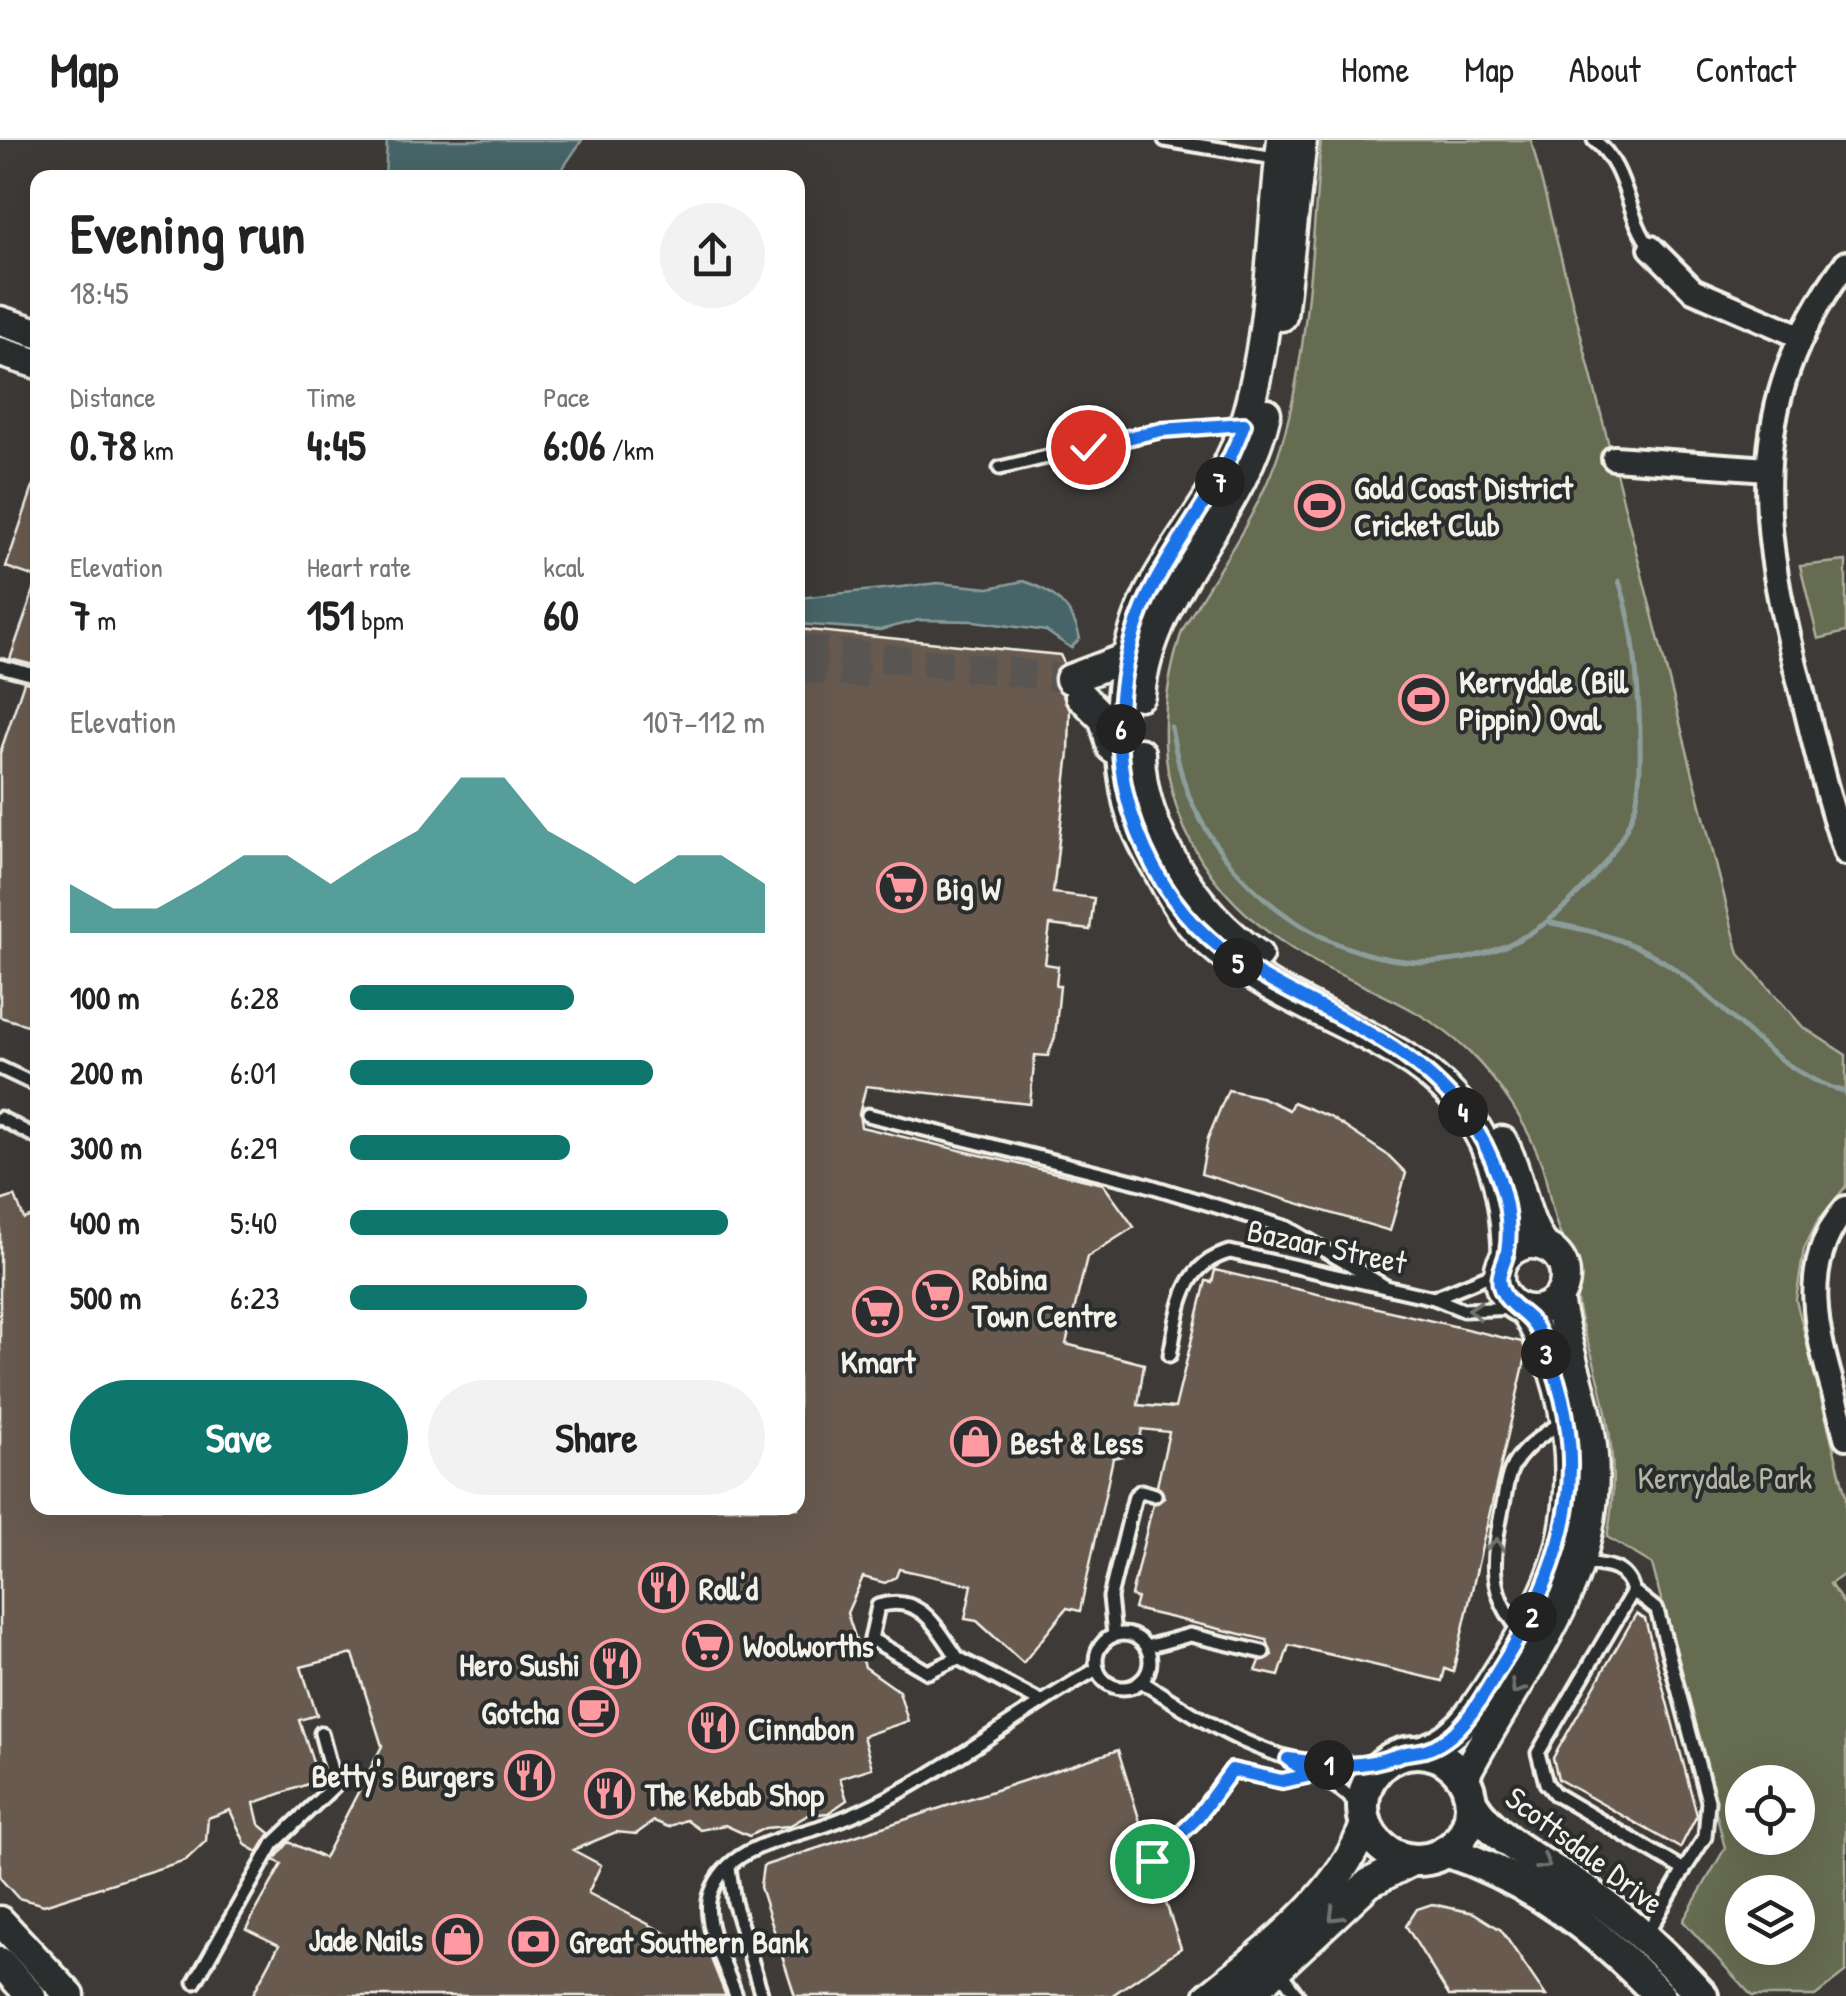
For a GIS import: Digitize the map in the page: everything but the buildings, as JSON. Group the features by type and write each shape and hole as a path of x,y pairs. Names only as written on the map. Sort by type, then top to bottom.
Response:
{"main road":[{"path":"1412,1752 1442,1758 1467,1790 1465,1830 1446,1851 1414,1860 1384,1849 1364,1819 1366,1786 1383,1763 1412,1752"},
{"name":"Scottsdale Drive","path":"1467,1790 1487,1826 1596,1898 1644,1937 1702,1996"},
{"name":"Scottsdale Drive","path":"1446,1851 1492,1867 1566,1911 1660,1996"}],"street":[{"path":"1292,147 1275,376 1254,426 1151,590 1128,657 1124,776 1131,813 1146,848 1186,918 1203,938 1265,981 1399,1051 1433,1078 1464,1112 1496,1170 1504,1205 1504,1297 1521,1309 1547,1356 1564,1421 1570,1561 1563,1611 1467,1790"},
{"path":"1651,248 1693,290 1802,337"},
{"path":"1846,263 1802,337 1780,398 1768,469 1769,549 1775,585 1846,854"},
{"path":"0,321 30,330"},
{"path":"0,352 30,361"},
{"path":"1254,426 1240,488 1163,616 1143,670 1128,695 1140,772 1152,811 1205,908 1272,966 1396,1028 1450,1072 1505,1146 1527,1220 1543,1246 1564,1268 1558,1298 1593,1454 1593,1503 1570,1561 1458,1730 1438,1744 1412,1752"},
{"path":"1614,458 1768,469"},
{"path":"1073,689 1128,657"},
{"path":"1073,689 1128,695"},
{"path":"1073,689 1104,719 1114,766 1124,776"},
{"path":"1845,1425 1817,1328 1814,1290 1820,1250 1846,1208"},
{"path":"1503,1263 1524,1245 1543,1246"},
{"path":"1521,1309 1543,1309 1558,1298"},
{"path":"1248,1996 1270,1961 1346,1865 1364,1819"},
{"path":"1209,1996 1270,1961 1369,1883 1414,1860"},
{"path":"0,1920 70,1996"},
{"path":"0,1962 31,1996"}],"lane":[{"path":"1166,140 1292,147"},
{"path":"1594,140 1618,166 1640,234 1651,248"},
{"path":"1000,468 1162,430 1254,426"},
{"path":"0,666 30,674"},
{"path":"0,1068 30,1082"},
{"path":"868,1115 1141,1184 1288,1228 1386,1287"},
{"path":"0,1118 30,1134"},
{"name":"Bazaar Street","path":"1170,1355 1190,1275 1205,1262 1230,1252 1434,1298 1466,1310 1521,1309"},
{"name":"Bazaar Street","path":"1434,1298 1503,1263"},
{"path":"1522,1634 1504,1613 1497,1593 1494,1549 1511,1470 1534,1442 1564,1421"},
{"path":"1114,1635 1110,1597 1135,1496 1141,1491 1155,1494"},
{"path":"1570,1561 1618,1568 1629,1577 1633,1590 1657,1610 1708,1801 1705,1836 1644,1937"},
{"path":"1633,1590 1538,1753 1546,1783 1555,1794 1684,1870"},
{"path":"958,1658 928,1672 871,1640 878,1606 898,1600 923,1610 958,1658 1038,1701"},
{"path":"1140,1681 1149,1667 1146,1647 1130,1635 1114,1635 1097,1652 1097,1669 1116,1686 1140,1681 1224,1734 1332,1781 1352,1796 1364,1819"},
{"path":"1146,1647 1190,1635 1262,1652"},
{"path":"736,1996 708,1912 710,1896 744,1852 863,1810 928,1776 1038,1701 1097,1669"},
{"path":"195,1982 273,1844 335,1785 320,1733"},
{"path":"1288,1759 1347,1766 1383,1763"},
{"path":"1152,1861 1196,1819 1232,1770 1282,1781 1311,1775"},
{"path":"729,1868 734,1902 762,1996"},
{"path":"1270,1961 1298,1996"}],"green space":[{"name":"Kerrydale Park","path":"1321,140 1531,140 1739,954 1803,1027 1846,1055 1846,1186 1818,1221 1804,1249 1796,1300 1846,1497 1846,1573 1830,1584 1846,1607 1846,1972 1815,1996 1752,1996 1683,1921 1725,1848 1652,1564 1607,1537 1612,1451 1601,1387 1578,1308 1580,1272 1558,1229 1542,1165 1529,1134 1491,1077 1453,1038 1419,1014 1326,968 1279,939 1239,907 1208,870 1185,829 1170,784 1165,736 1169,685 1182,631 1253,512 1272,471 1294,396 1311,264"},
{"path":"1846,561 1846,632 1818,639 1800,566"}],"water":[{"path":"387,140 582,140 562,170 385,170"},
{"path":"1023,581 1044,589 1067,609 1080,638 1071,648 1046,631 974,621 919,620 880,630 805,625 805,597 938,583 989,588"}],"waterway":[{"path":"1171,727 1194,807 1225,857 1265,899 1311,931 1363,953 1416,962 1470,957 1523,938 1571,901 1609,858 1630,820 1639,782 1640,720 1632,637 1619,581"},
{"path":"1551,923 1602,934 1650,953 1699,988 1777,1057 1821,1083 1846,1092"}],"tunnel":[{"path":"805,649 1070,679"},
{"path":"805,669 874,675"}],"place":[{"name":"Gold Coast District Cricket Club","path":"1319,505"},
{"name":"Kerrydale (Bill Pippin) Oval","path":"1424,699"},
{"name":"Big W","path":"901,888"},
{"name":"Robina Town Centre","path":"937,1296"},
{"name":"Kmart","path":"878,1311"},
{"name":"Best & Less","path":"975,1442"},
{"name":"Roll'd","path":"664,1588"},
{"name":"Woolworths","path":"708,1645"},
{"name":"Hero Sushi","path":"615,1664"},
{"name":"Gotcha","path":"594,1712"},
{"name":"Cinnabon","path":"713,1728"},
{"name":"Betty's Burgers","path":"529,1775"},
{"name":"The Kebab Shop","path":"610,1794"},
{"name":"Jade Nails","path":"458,1939"},
{"name":"Great Southern Bank","path":"534,1941"}],"route":[{"path":"1088,447 1162,430 1244,424 1220,483 1156,580 1134,632 1120,721 1131,813 1167,886 1203,938 1287,994 1399,1051 1442,1086 1472,1122 1490,1154 1504,1205 1507,1255 1499,1271 1500,1289 1504,1297 1524,1310 1537,1330 1552,1370 1562,1408 1570,1476 1565,1530 1550,1580 1522,1634 1458,1730 1425,1750 1366,1766 1288,1759 1311,1775 1282,1781 1232,1770 1196,1819 1152,1861"}]}
